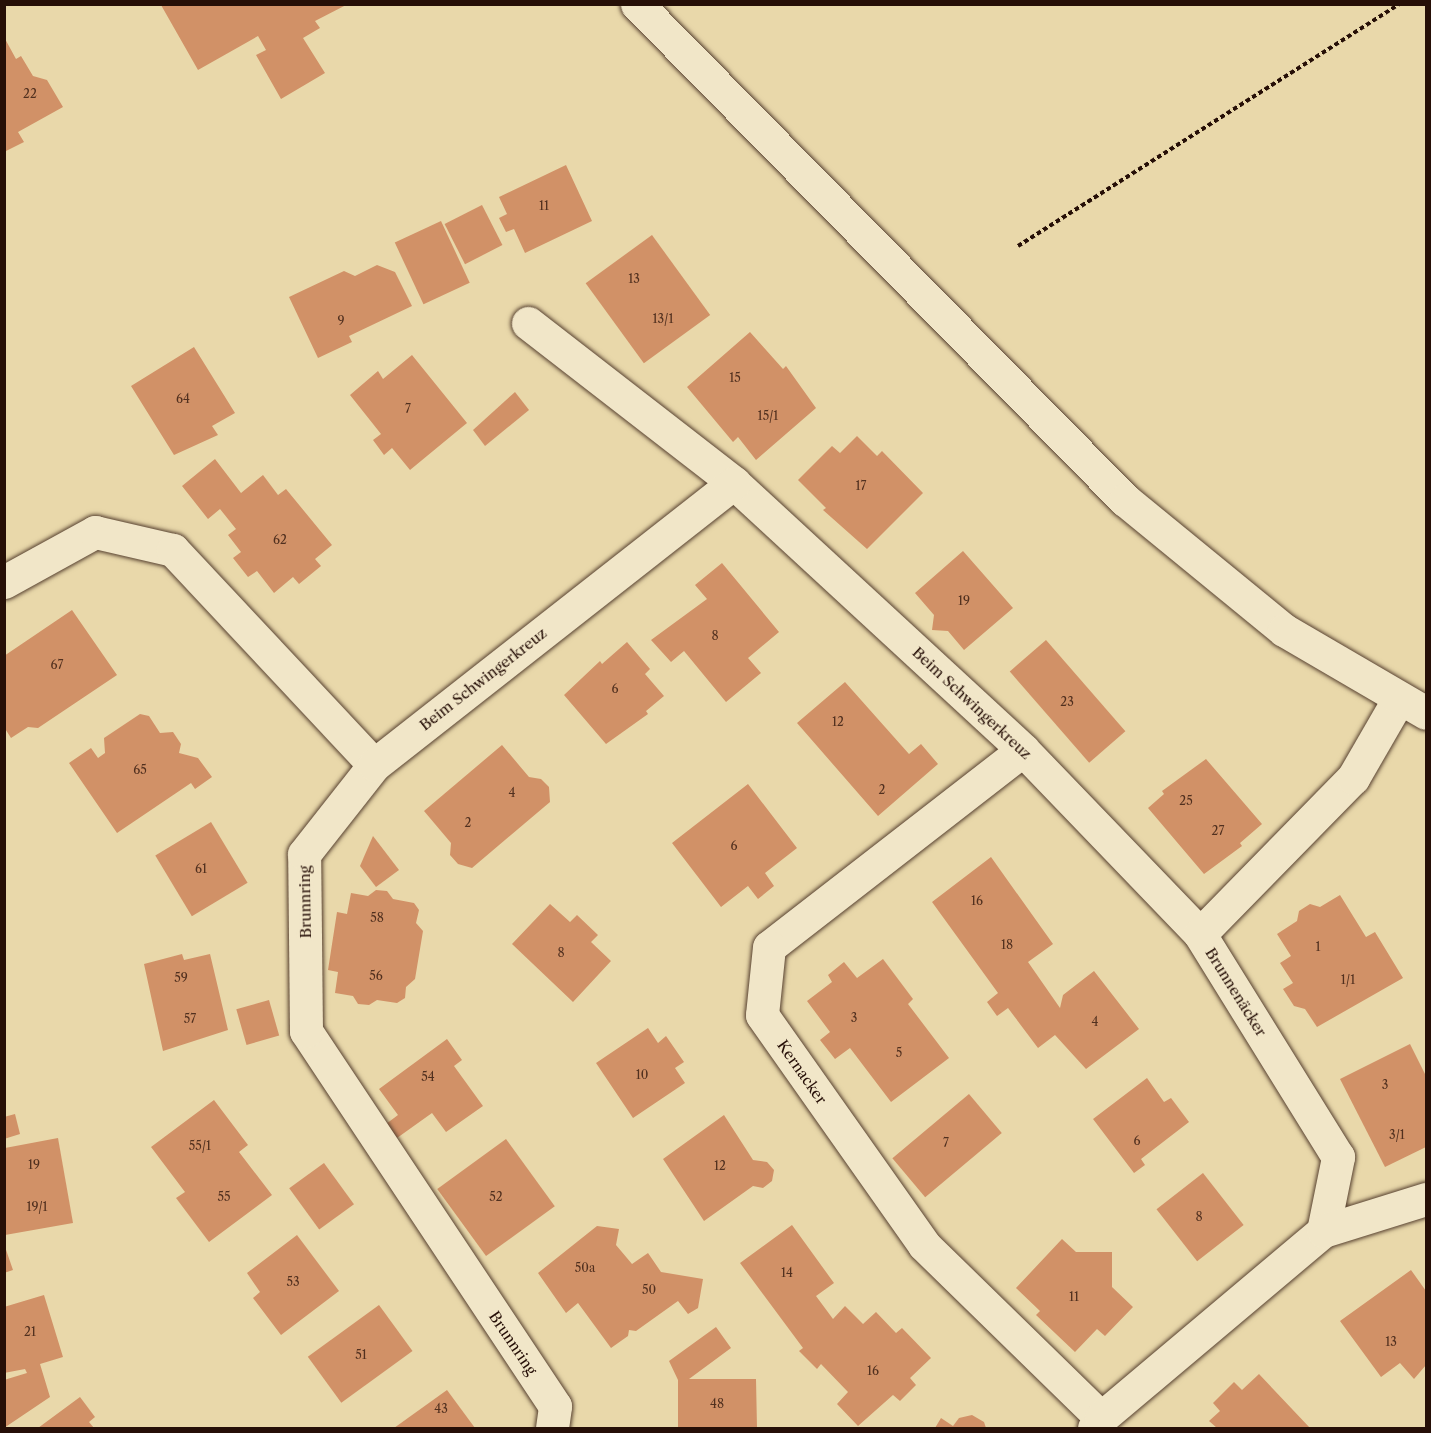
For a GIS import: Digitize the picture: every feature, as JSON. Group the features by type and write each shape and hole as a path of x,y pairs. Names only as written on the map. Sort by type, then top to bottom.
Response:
{"street":[{"path":"637,4 1125,500 1284,630 1412,707"},
{"name":"Beim Schwingerkreuz","path":"528,323 734,483 1023,750 1200,934"},
{"name":"Beim Schwingerkreuz","path":"374,765 734,483"},
{"path":"4,582 95,532 173,550 374,765"},
{"name":"Brunnenäcker","path":"1323,1231 1338,1157 1200,934 1353,778 1412,707"},
{"name":"Kernacker","path":"1023,750 769,947 762,1015 924,1245 1097,1423"},
{"name":"Brunnring","path":"374,765 304,854 306,1031 555,1406 552,1428"},
{"path":"1097,1423 1323,1231 1426,1199"}],"path":[{"path":"1018,246 1399,4"}],"building":[{"path":"348,4 315,21 320,28 303,38 325,73 281,99 256,55 266,50 258,36 198,70 161,5"},
{"path":"4,37 16,59 21,56 33,76 47,80 63,107 18,132 24,142 4,152"},
{"path":"566,165 592,221 525,253 514,229 506,232 499,218 507,214 499,197"},
{"path":"482,205 502,245 465,264 445,224"},
{"path":"441,221 470,283 424,304 395,243"},
{"path":"652,235 710,315 644,363 586,283"},
{"path":"377,265 395,272 412,306 349,336 352,342 318,358 289,297 344,271 355,276"},
{"path":"750,332 783,369 786,366 816,408 756,460 738,437 733,442 687,387"},
{"path":"194,347 235,413 212,426 218,435 174,455 131,386"},
{"path":"412,355 467,423 410,470 392,448 384,455 373,440 381,434 350,395 378,371 383,379"},
{"path":"515,392 529,410 485,446 473,430"},
{"path":"857,436 877,456 882,451 923,493 867,549 823,510 826,508 798,480 832,446 840,453"},
{"path":"215,459 241,493 263,475 278,495 286,489 332,545 315,559 321,566 299,584 293,577 274,593 257,571 248,577 233,558 241,552 228,535 236,529 220,509 208,519 182,486"},
{"path":"963,551 1013,608 964,650 948,631 932,630 934,615 915,593"},
{"path":"722,563 779,632 748,658 761,673 726,702 684,651 671,662 651,640 707,599 695,585"},
{"path":"72,610 117,675 38,728 28,727 11,738 4,727 4,656"},
{"path":"1046,640 1125,731 1089,763 1010,671"},
{"path":"627,642 650,669 645,674 664,696 646,711 648,714 606,744 564,695 600,661 602,664"},
{"path":"845,682 909,754 921,744 938,764 878,816 797,723"},
{"path":"140,714 149,716 160,733 173,732 181,744 179,753 198,758 212,777 195,789 191,783 117,833 69,763 91,748 98,758 105,753 104,738"},
{"path":"502,745 529,777 541,779 549,787 550,802 472,868 458,864 450,855 451,843 424,811"},
{"path":"1206,759 1262,824 1240,843 1242,846 1204,874 1148,808 1164,794 1162,791"},
{"path":"748,784 797,848 765,873 774,886 758,899 748,886 721,907 672,843"},
{"path":"211,822 248,883 192,916 155,855"},
{"path":"373,836 399,870 376,887 360,866"},
{"path":"991,857 1053,944 1028,962 1060,1008 1063,995 1094,971 1139,1029 1086,1069 1055,1035 1038,1048 1008,1008 997,1016 987,1002 998,993 932,902"},
{"path":"376,890 387,891 393,899 414,903 419,910 416,923 423,931 415,979 406,987 405,998 397,1003 377,1000 369,1005 358,1004 353,996 335,993 338,972 328,970 337,912 347,914 351,893 368,896"},
{"path":"1340,895 1366,937 1375,932 1403,978 1317,1027 1305,1009 1294,1006 1283,989 1293,983 1280,963 1291,956 1277,934 1297,921 1299,911 1310,904 1320,907"},
{"path":"550,904 570,922 577,915 598,935 591,942 611,961 573,1002 512,944"},
{"path":"182,954 184,960 210,954 228,1030 163,1051 144,964"},
{"path":"883,959 913,999 908,1004 949,1058 891,1102 850,1048 835,1059 820,1040 830,1032 807,1001 832,982 828,975 844,962 857,978"},
{"path":"269,1000 279,1036 247,1045 236,1009"},
{"path":"648,1028 658,1043 666,1036 684,1062 675,1068 685,1083 633,1118 596,1063"},
{"path":"447,1039 462,1060 454,1066 483,1106 446,1132 432,1113 397,1138 386,1124 398,1115 379,1089"},
{"path":"1410,1044 1426,1076 1426,1147 1385,1167 1340,1079"},
{"path":"1147,1078 1164,1102 1171,1098 1189,1122 1141,1159 1145,1165 1134,1173 1093,1119"},
{"path":"969,1094 1002,1133 925,1197 892,1158"},
{"path":"214,1100 248,1145 239,1152 272,1195 209,1242 176,1198 185,1192 151,1147"},
{"path":"15,1114 20,1134 4,1139 4,1117"},
{"path":"724,1115 753,1160 767,1162 774,1170 772,1181 763,1188 753,1186 704,1221 663,1159"},
{"path":"58,1138 73,1223 5,1235 5,1148"},
{"path":"506,1139 555,1206 486,1256 437,1189"},
{"path":"324,1163 354,1204 319,1230 289,1188"},
{"path":"1203,1173 1244,1225 1197,1261 1157,1209"},
{"path":"792,1225 834,1283 816,1296 833,1319 845,1306 863,1324 876,1312 896,1333 902,1328 931,1358 910,1378 916,1385 900,1401 893,1395 858,1426 837,1404 848,1392 821,1364 817,1369 799,1351 803,1348 740,1263"},
{"path":"597,1226 619,1229 616,1245 632,1264 648,1253 661,1272 703,1279 698,1308 688,1314 678,1301 636,1331 629,1330 628,1336 611,1348 578,1303 566,1313 538,1273"},
{"path":"297,1235 339,1291 281,1335 253,1298 260,1292 247,1273"},
{"path":"1062,1239 1076,1252 1112,1252 1112,1287 1133,1307 1105,1336 1097,1329 1075,1352 1036,1315 1040,1311 1016,1288"},
{"path":"4,1244 13,1270 4,1273"},
{"path":"1411,1270 1426,1291 1426,1365 1414,1379 1400,1363 1381,1377 1340,1321"},
{"path":"44,1295 63,1357 40,1364 50,1397 4,1428 4,1380 27,1373 25,1369 4,1373 4,1307"},
{"path":"379,1305 413,1351 341,1403 308,1357"},
{"path":"716,1327 731,1348 689,1379 756,1379 757,1428 678,1428 678,1380 669,1361"},
{"path":"1259,1374 1310,1428 1217,1428 1209,1421 1220,1411 1213,1403 1234,1382 1242,1390"},
{"path":"447,1390 475,1428 394,1428"},
{"path":"80,1397 95,1417 89,1422 94,1428 38,1428"},
{"path":"972,1415 984,1422 986,1428 935,1428 941,1418 953,1426 959,1418"}]}
